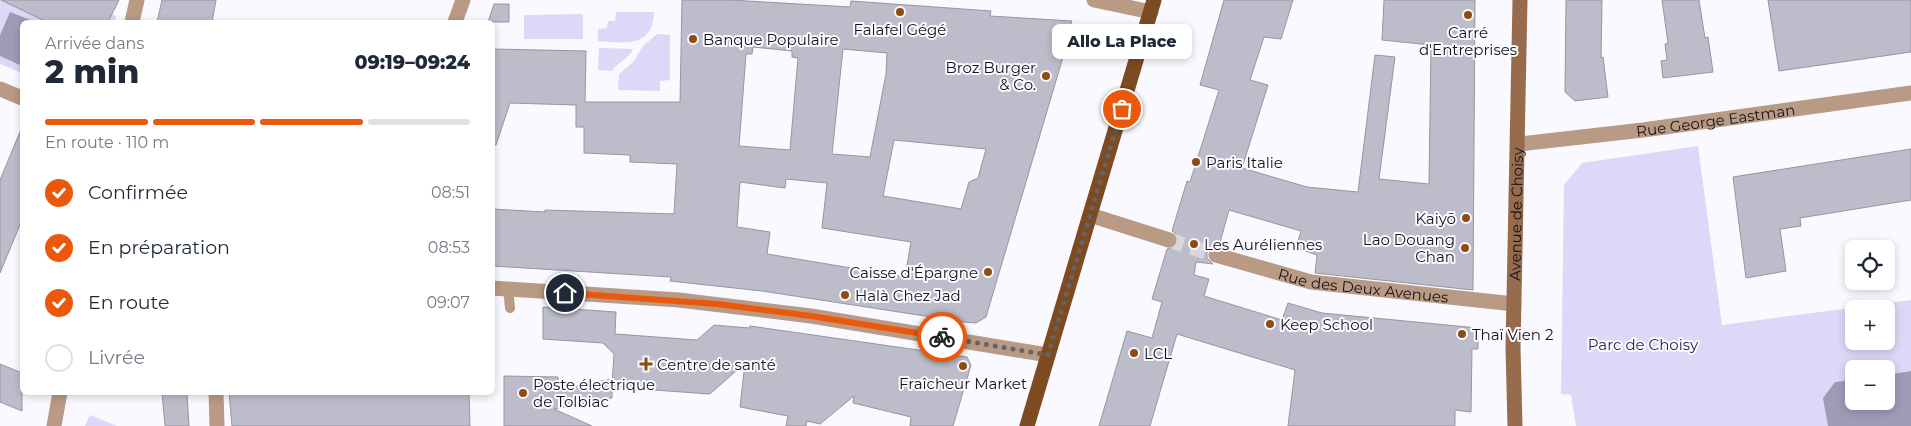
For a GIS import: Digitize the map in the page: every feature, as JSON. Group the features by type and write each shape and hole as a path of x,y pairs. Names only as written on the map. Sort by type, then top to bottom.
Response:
{"main road":[{"name":"Avenue de Choisy","path":"1515,426 1514,304 1520,0"},
{"path":"1027,426 1152,6"}],"street":[{"path":"132,20 136,0"},
{"path":"456,20 463,0"},
{"path":"1094,0 1152,6"},
{"path":"0,89 20,97"},
{"name":"Rue George Eastman","path":"1518,144 1653,129 1911,93"},
{"path":"1090,215 1169,240"},
{"name":"Rue des Deux Avenues","path":"1216,254 1311,282 1514,304"},
{"path":"495,288 679,300 811,316 1048,355"},
{"path":"54,426 59,395"},
{"path":"216,395 217,426"}],"lane":[{"path":"508,289 510,308"}],"green space":[{"path":"0,0 69,0 116,16 115,20 20,20 20,72 0,64"},
{"path":"616,12 654,12 649,32 643,38 636,41 598,41 598,29 607,28 608,21 615,21"},
{"path":"583,14 583,39 524,39 524,15"},
{"path":"657,34 670,35 670,80 660,81 660,91 618,90 619,74 634,61 643,46"},
{"path":"599,48 633,49 612,71 598,70"},
{"name":"Parc de Choisy","path":"1698,146 1722,325 1845,309 1845,350 1895,350 1895,302 1911,300 1911,426 1576,426 1571,395 1561,394 1564,185 1582,163"},
{"path":"90,415 117,426 85,426"}],"shaded area":[{"path":"10,12 31,20 20,20 20,65 0,56 0,35"},
{"path":"1911,371 1911,426 1828,426 1823,398 1835,382 1845,381 1845,410 1895,410 1895,374"}],"building":[{"path":"1,0 119,0 109,20 43,20"},
{"path":"162,0 216,0 212,20 157,20"},
{"path":"682,0 730,0 850,7 851,1 991,11 990,16 1072,21 986,317 976,323 762,291 670,281 671,277 495,266 495,209 674,214 677,164 630,162 630,155 584,153 584,127 576,127 576,105 510,103 495,145 495,49 586,51 585,102 680,102","holes":["753,47 792,51 792,57 798,58 790,150 739,146 746,54 752,54","843,49 887,53 886,74 870,157 832,154","894,140 986,149 978,178 969,182 961,209 883,196","786,179 827,183 822,228 911,242 905,277 767,254 770,232 737,227 740,182 785,188"]},
{"path":"1224,0 1293,0 1281,39 1264,37 1250,80 1268,85 1242,168 1307,187 1358,192 1375,55 1395,57 1379,179 1429,184 1431,45 1382,40 1384,0 1475,0 1473,290 1315,273 1317,255 1296,248 1301,231 1229,210 1219,246 1213,246 1207,252 1207,258 1213,264 1196,262 1194,275 1209,279 1204,296 1282,320 1288,303 1322,313 1478,328 1478,349 1472,349 1471,412 1455,410 1455,426 1288,426 1295,370 1177,334 1150,426 1099,426 1127,331 1152,338 1162,302 1152,299 1167,249 1175,247 1178,242 1176,234 1172,231 1187,181 1190,182 1219,90 1200,85"},
{"path":"1566,0 1602,0 1601,58 1603,57 1608,97 1575,101 1565,92"},
{"path":"1662,0 1699,0 1705,38 1708,37 1713,72 1663,78 1661,61 1667,60 1665,44 1668,43"},
{"path":"1768,0 1911,0 1911,52 1779,71"},
{"path":"494,4 509,4 509,22 489,20"},
{"path":"20,132 20,225 0,273 0,180"},
{"path":"1911,149 1911,200 1800,218 1801,226 1780,229 1786,271 1746,278 1733,177"},
{"path":"543,307 616,312 615,334 697,340 714,325 749,328 750,326 967,357 971,365 953,426 910,426 911,417 853,403 854,396 820,424 807,421 806,426 786,426 788,416 740,407 745,363 710,394 612,387 612,398 554,409 592,426 504,426 504,376 558,377 558,390 612,379 612,385 614,354 603,343 543,339"},
{"path":"0,364 20,372 22,411 0,402"},
{"path":"162,395 187,395 189,426 165,426"},
{"path":"229,395 469,395 470,426 232,426"}],"tunnel":[{"path":"1169,240 1216,255"}],"way so far":[{"path":"942,337 1048,355 1122,109"}],"place":[{"name":"Falafel Gégé","path":"900,12"},
{"name":"Carré d'Entreprises","path":"1468,15"},
{"name":"Banque Populaire","path":"693,39"},
{"name":"Broz Burger & Co.","path":"1046,76"},
{"name":"Allo La Place","path":"1122,109"},
{"name":"Paris Italie","path":"1196,162"},
{"name":"Kaiyō","path":"1466,218"},
{"name":"Les Auréliennes","path":"1194,244"},
{"name":"Lao Douang Chan","path":"1465,248"},
{"name":"Caisse d'Épargne","path":"988,272"},
{"name":"Halà Chez Jad","path":"845,295"},
{"name":"Keep School","path":"1270,324"},
{"name":"Thaï Vien 2","path":"1462,334"},
{"name":"LCL","path":"1134,353"},
{"name":"Centre de santé","path":"646,364"},
{"name":"Fraîcheur Market","path":"963,366"},
{"name":"Poste électrique de Tolbiac","path":"523,393"}],"route":[{"path":"565,293 717,304 811,316 942,337"}]}
